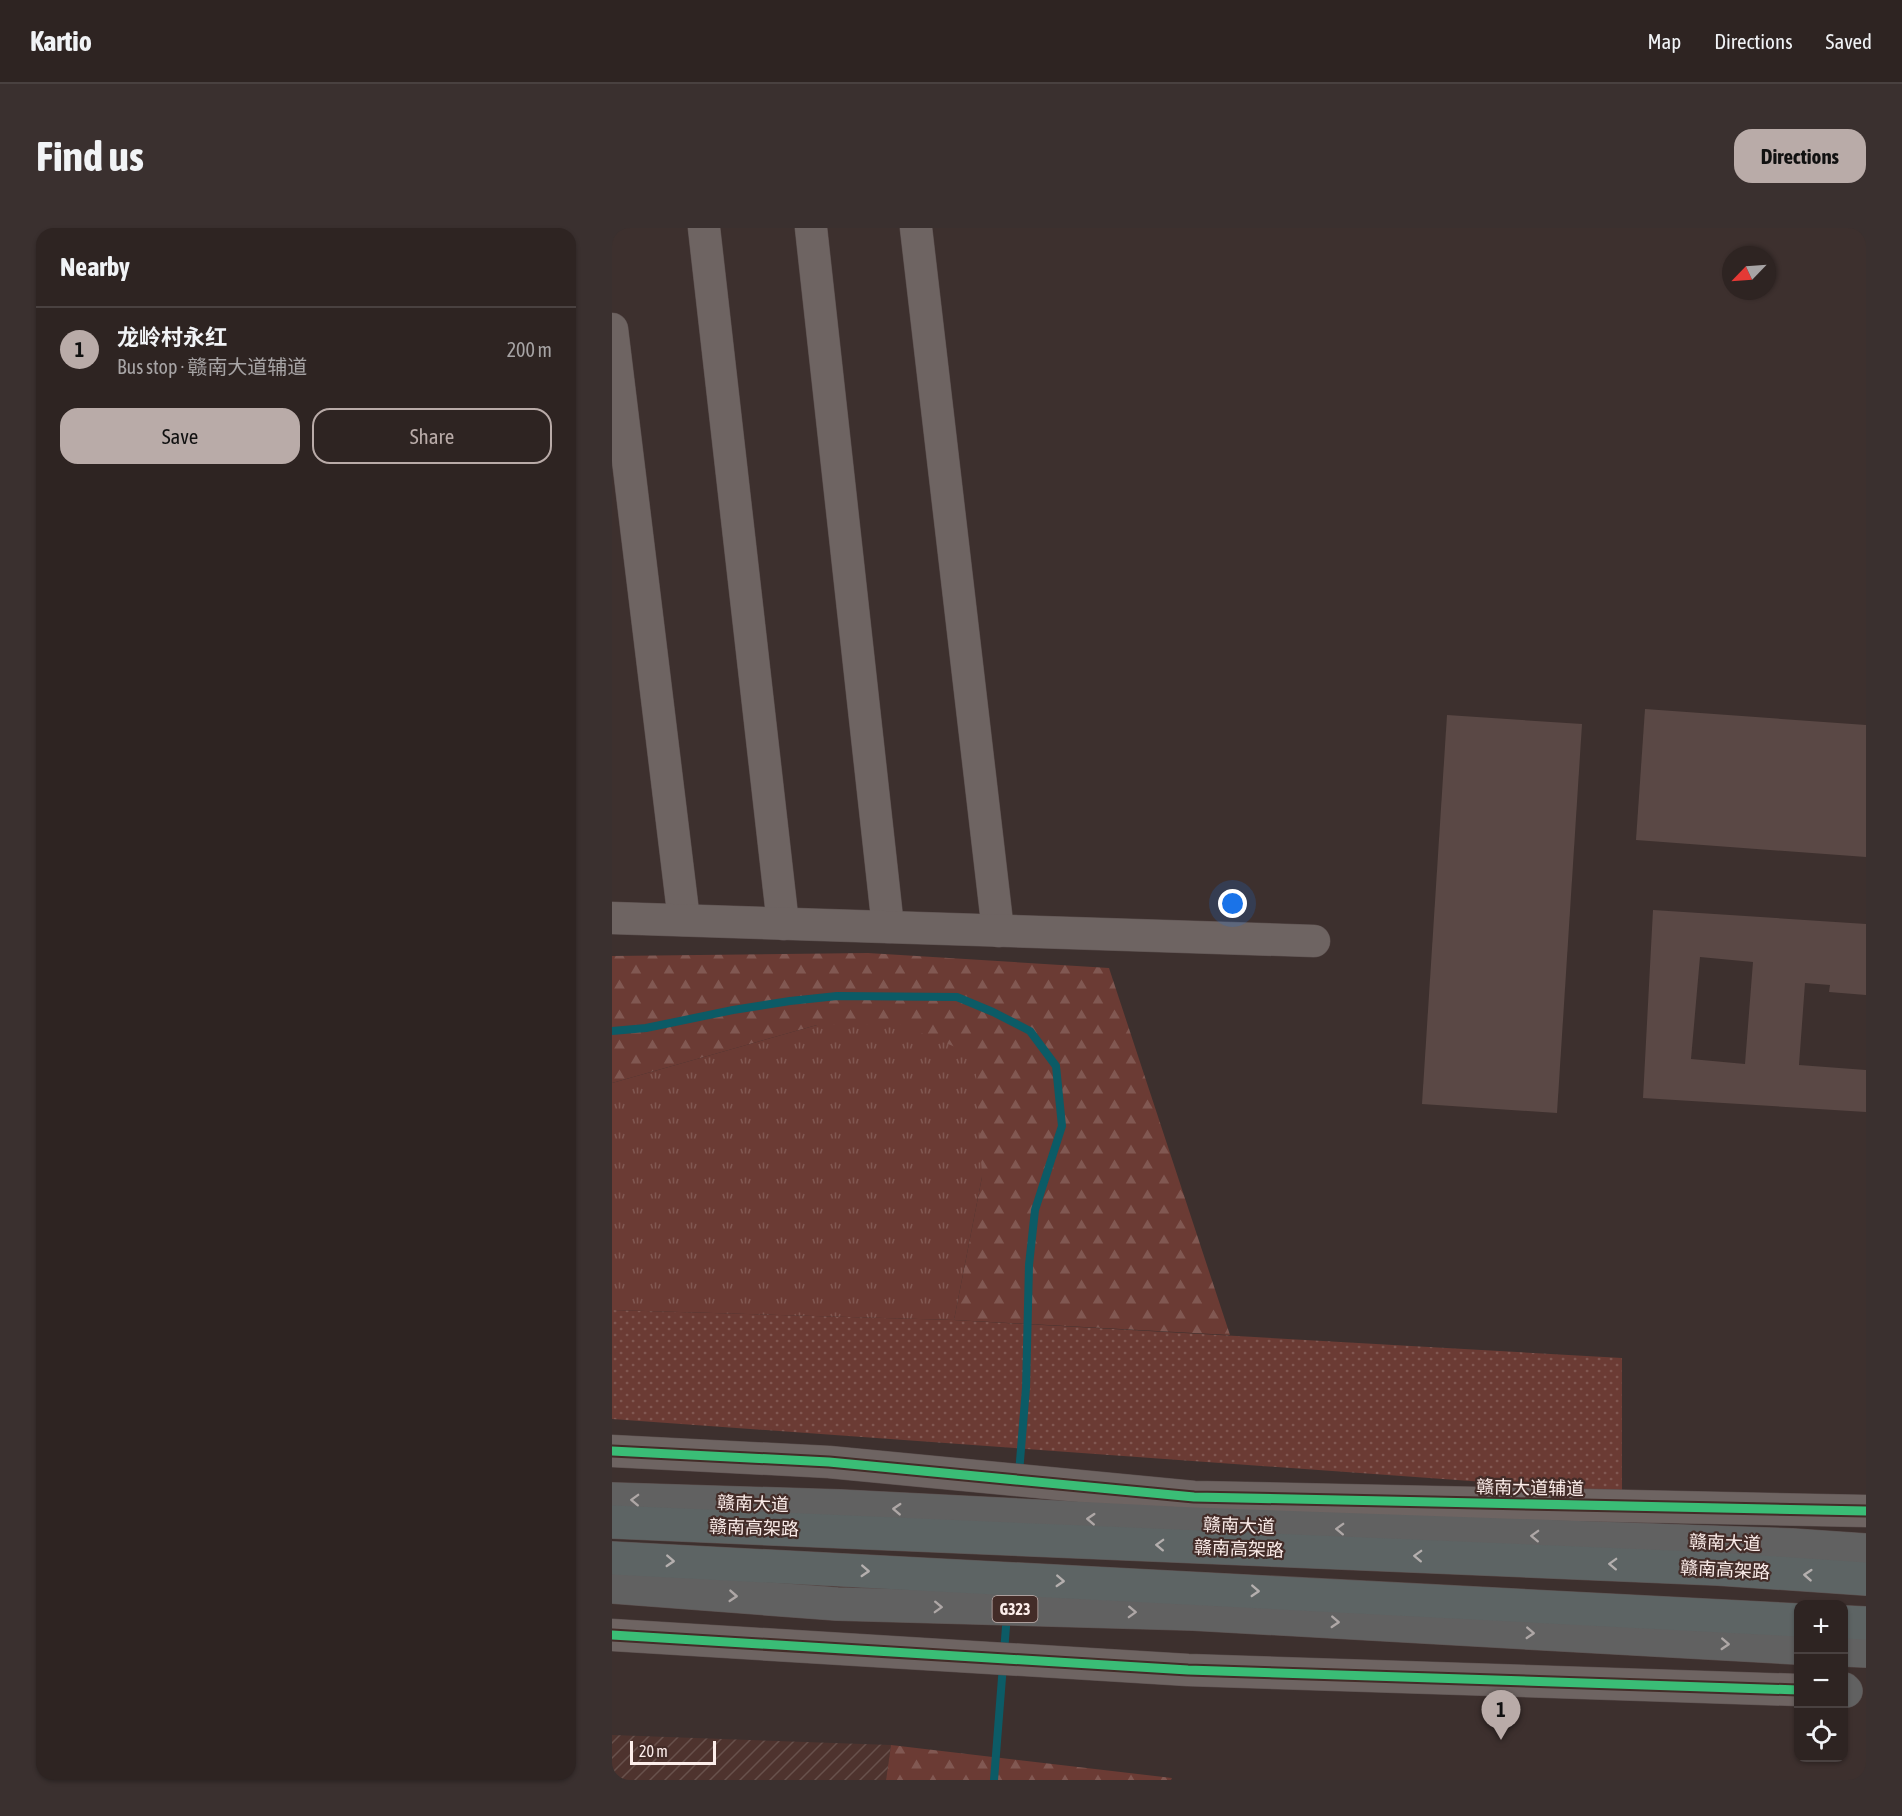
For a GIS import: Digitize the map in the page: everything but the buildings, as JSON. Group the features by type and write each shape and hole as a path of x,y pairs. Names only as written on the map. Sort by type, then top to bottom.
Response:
{"highway":[{"name":"赣南高架路","path":"612,1522 1718,1569 1866,1579"},
{"name":"赣南高架路","path":"612,1558 1794,1620"},
{"path":"1848,1622 1866,1623"}],"main road":[{"name":"赣南大道","path":"612,1500 1193,1511 1866,1550"},
{"path":"1792,1545 1866,1527"},
{"name":"G323","path":"612,1587 837,1604 1193,1614 1793,1651"},
{"path":"1848,1650 1866,1651"}],"street":[{"path":"705,228 783,924"},
{"path":"811,228 888,927"},
{"path":"916,228 998,931"},
{"path":"612,329 684,920"},
{"path":"612,918 1314,941"},
{"name":"赣南大道辅道","path":"612,1450 829,1462 1193,1511 1866,1511"},
{"path":"612,1635 1188,1670 1794,1689"}],"shaded area":[{"path":"612,1735 891,1745 886,1780 612,1780"}],"green space":[{"path":"868,953 1109,968 1230,1335 954,1320 982,1177 817,1025 612,1083 612,956"},
{"path":"899,1024 975,1055 982,1177 954,1320 612,1310 612,1083 817,1025"},
{"path":"612,1310 954,1320 1622,1358 1622,1492 612,1419"},
{"path":"891,1745 1172,1778 1171,1780 886,1780"}],"waterway":[{"path":"612,1031 646,1028 790,1001 837,996 957,997 1030,1031 1056,1066 1062,1126 1035,1210 1029,1265 1026,1388 1019,1473"},
{"path":"1004,1652 1007,1614"},
{"path":"994,1780 1003,1665"}],"cycle path":[{"path":"612,1451 829,1462 1194,1497 1866,1511"},
{"path":"612,1635 1188,1670 1794,1690"}],"place":[{"name":"龙岭村永红","path":"1501,1740"}]}
